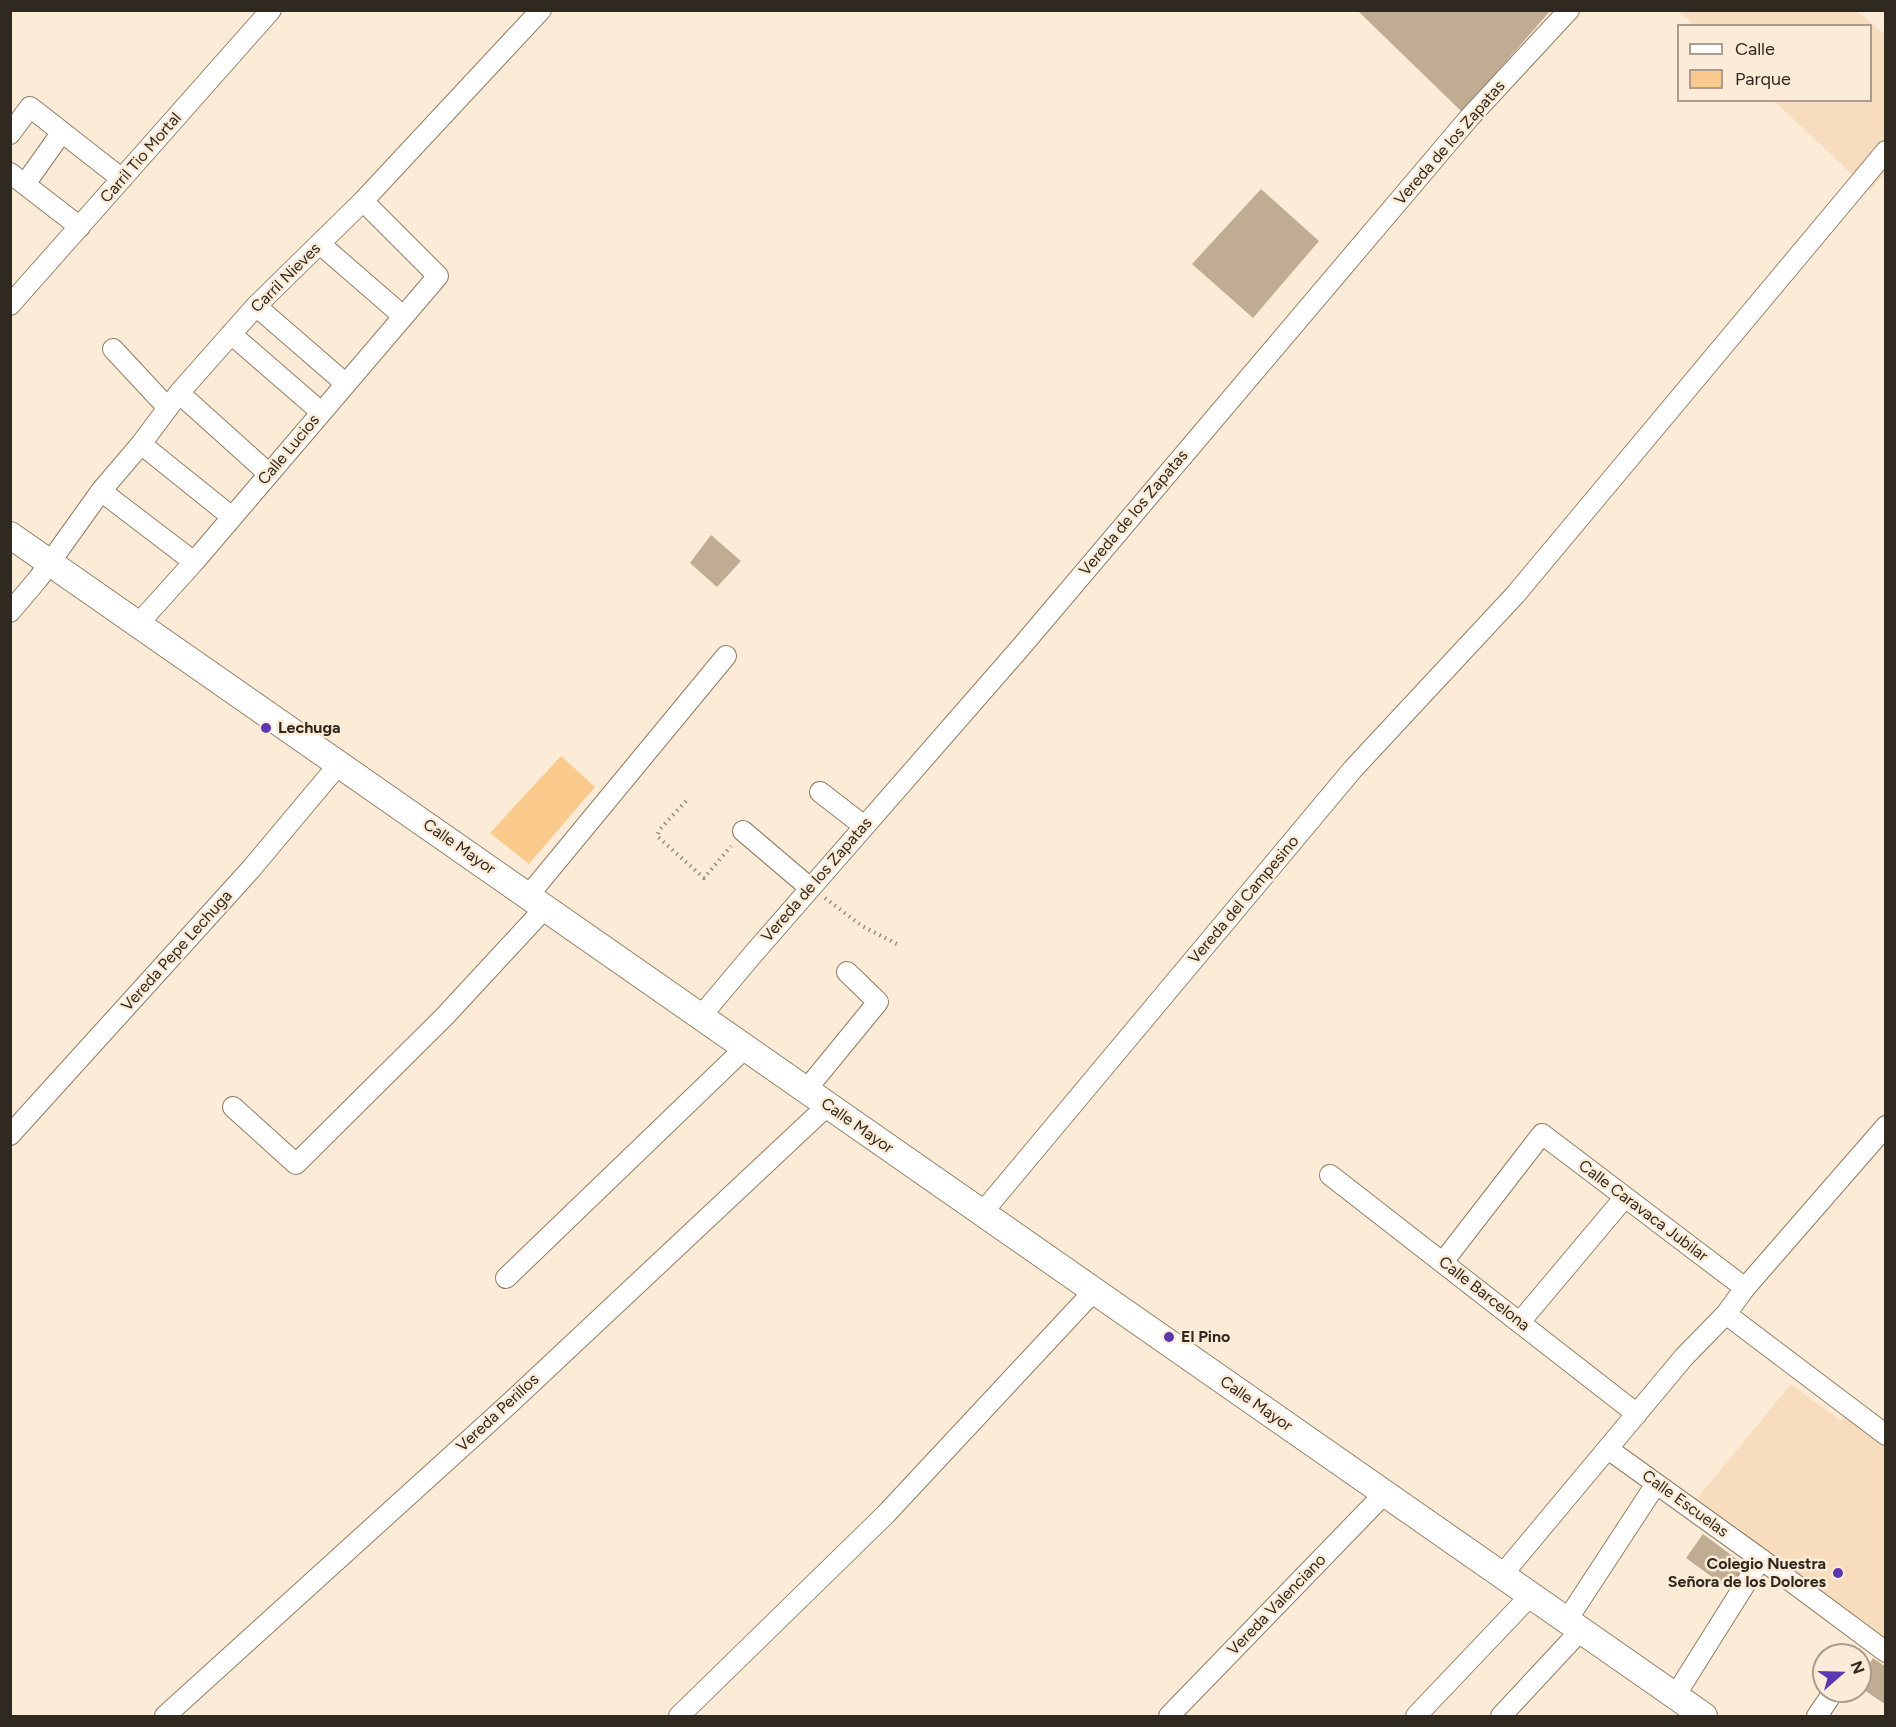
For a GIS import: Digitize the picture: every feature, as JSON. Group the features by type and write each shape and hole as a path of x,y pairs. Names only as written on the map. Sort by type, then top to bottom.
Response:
{"main road":[{"name":"Calle Mayor","path":"10,535 1093,1292 1574,1625 1686,1708"}],"street":[{"name":"Carril Tio Mortal","path":"10,305 271,10"},
{"name":"Carril Nieves","path":"10,612 50,562 101,491 231,334 256,306 363,201 541,10"},
{"name":"Vereda de los Zapatas","path":"701,1016 1021,647 1469,118 1569,10"},
{"path":"10,134 30,107 122,179"},
{"path":"62,132 18,178 81,226"},
{"name":"Vereda del Campesino","path":"982,1213 1353,769 1515,595 1886,151"},
{"name":"Calle Lucios","path":"139,624 438,276 363,201"},
{"path":"320,244 403,316"},
{"path":"256,306 346,384"},
{"path":"231,334 321,412"},
{"path":"113,349 174,401 269,474"},
{"path":"141,444 232,517"},
{"path":"101,491 194,562"},
{"path":"233,1107 296,1164 445,1016 537,902 726,656"},
{"name":"Vereda Pepe Lechuga","path":"10,1135 251,868 339,764"},
{"path":"820,792 864,826"},
{"path":"743,831 810,888"},
{"path":"806,1090 878,1002 847,972"},
{"path":"506,1278 745,1048"},
{"name":"Vereda Perillos","path":"165,1716 509,1404 828,1105"},
{"path":"1502,1575 1684,1357 1725,1314 1886,1125"},
{"name":"Calle Caravaca Jubilar","path":"1443,1262 1542,1134 1745,1288"},
{"name":"Calle Barcelona","path":"1330,1175 1637,1414"},
{"path":"1520,1322 1625,1197"},
{"path":"679,1716 886,1514 1093,1292"},
{"path":"1725,1314 1886,1435"},
{"name":"Calle Escuelas","path":"1608,1449 1761,1559 1859,1643"},
{"path":"1501,1716 1574,1625 1656,1484"},
{"name":"Vereda Valenciano","path":"1169,1716 1385,1493"},
{"path":"1686,1708 1761,1559"},
{"path":"1416,1716 1531,1595"},
{"path":"1817,1716 1826,1703"}],"path":[{"path":"686,801 660,828 657,836 704,878 743,831"},
{"path":"810,888 862,926 899,945"}],"shaded area":[{"path":"1678,11 1857,11 1885,35 1885,173 1870,191 1775,102 1872,102 1872,24 1693,24"},
{"name":"Colegio Nuestra Señora de los Dolores","path":"1791,1384 1841,1421 1846,1414 1885,1443 1885,1645 1695,1501"}],"green space":[{"path":"561,756 595,787 529,864 490,833"}],"building":[{"path":"1357,10 1551,10 1462,112"},
{"path":"1261,189 1319,241 1253,318 1192,264"},
{"path":"711,535 741,561 717,587 690,563"},
{"path":"1703,1534 1750,1569 1733,1592 1686,1558"},
{"path":"1872,1659 1886,1667 1886,1705 1872,1695"}],"place":[{"name":"Lechuga","path":"266,728"},
{"name":"El Pino","path":"1169,1337"},
{"name":"Colegio Nuestra Señora de los Dolores","path":"1838,1573"}]}
